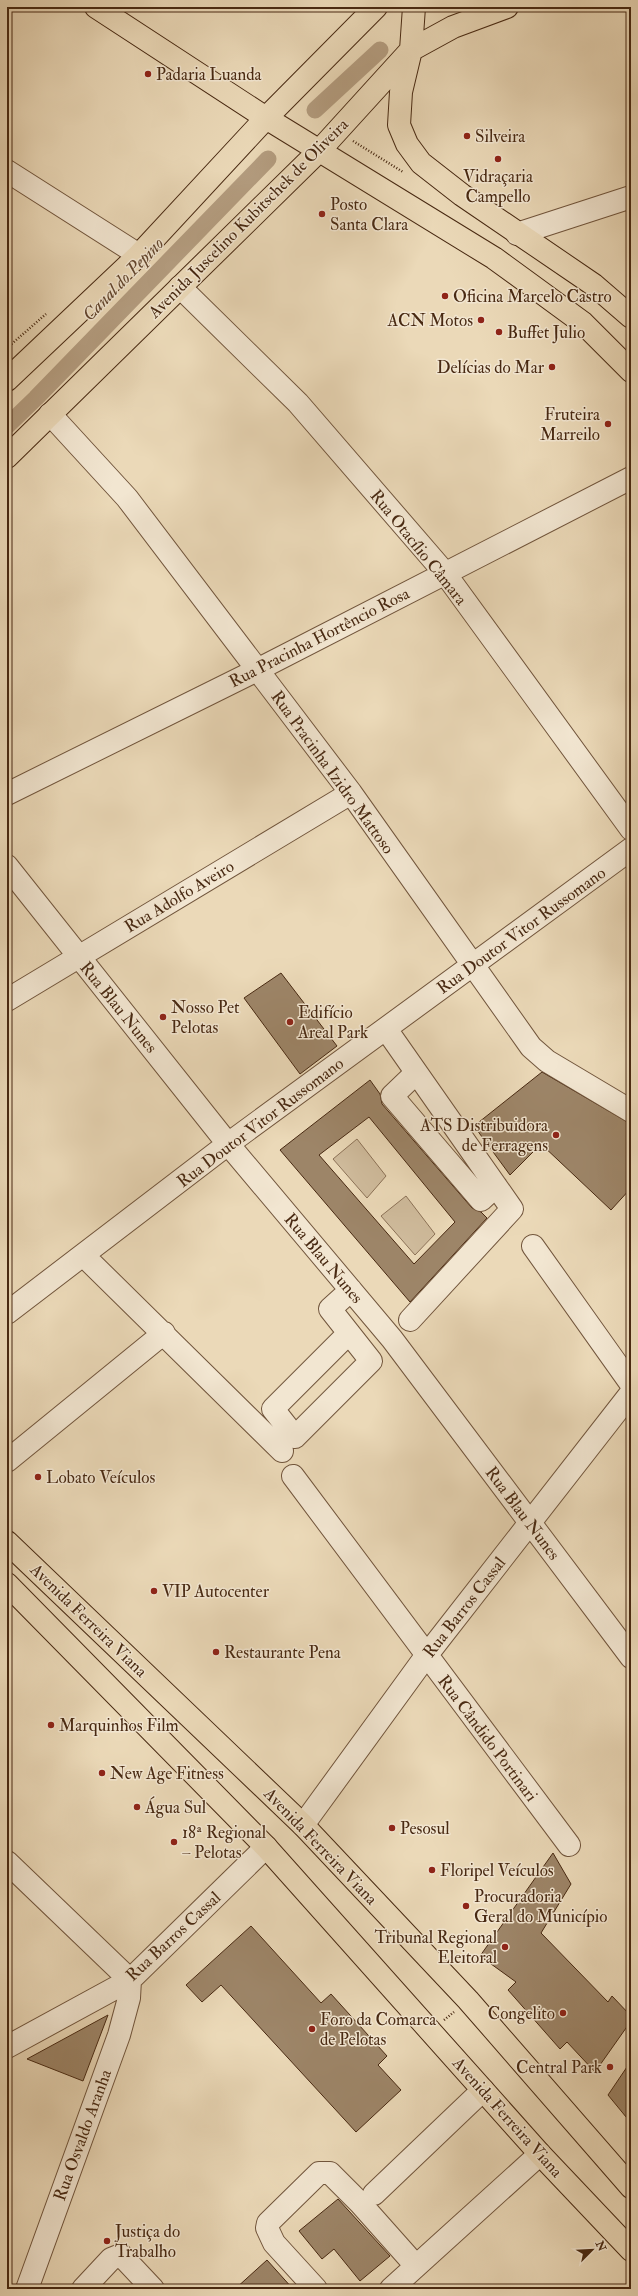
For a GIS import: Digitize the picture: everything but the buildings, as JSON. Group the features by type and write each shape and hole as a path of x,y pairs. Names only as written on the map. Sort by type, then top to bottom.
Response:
{"main road":[{"path":"96,7 266,118 494,258 583,323 631,371"},
{"path":"7,380 138,255 266,118 376,7"},
{"path":"414,7 411,50 401,92 400,125 407,144 421,163 518,234 594,285 631,317"},
{"name":"Avenida Juscelino Kubitschek de Oliveira","path":"7,457 320,150 411,50 452,27 507,7"},
{"name":"Avenida Ferreira Viana","path":"7,1542 303,1825 468,2000 631,2187"},
{"name":"Avenida Ferreira Viana","path":"9,1588 266,1847 540,2154 631,2250"}],"street":[{"path":"7,172 138,255"},
{"path":"518,234 631,197"},
{"name":"Rua Otacílio Câmara","path":"180,287 298,403 444,572 631,829"},
{"name":"Rua Pracinha Izidro Mattoso","path":"50,414 127,498 351,793 472,966 531,1047 547,1061 631,1111"},
{"name":"Rua Pracinha Hortêncio Rosa","path":"7,794 257,670 444,572 631,478"},
{"name":"Rua Adolfo Aveiro","path":"7,1000 351,793"},
{"name":"Rua Doutor Vitor Russomano","path":"7,1313 228,1144 631,849"},
{"name":"Rua Blau Nunes","path":"7,866 228,1144 392,1339 631,1657"},
{"path":"386,1029 512,1209 410,1320"},
{"path":"416,1073 392,1096 481,1200 496,1186"},
{"path":"533,1246 631,1384"},
{"path":"83,1255 282,1451"},
{"path":"349,1333 273,1408 295,1437 371,1360 330,1309 351,1290"},
{"path":"7,1461 164,1334"},
{"name":"Rua Barros Cassal","path":"303,1825 426,1656 631,1393"},
{"name":"Rua Cândido Portinari","path":"293,1476 426,1656 569,1845"},
{"name":"Rua Barros Cassal","path":"7,2047 130,1980 266,1847"},
{"path":"7,1862 130,1980"},
{"name":"Rua Osvaldo Aranha","path":"27,2289 119,2034 129,1998 130,1980"},
{"path":"374,2194 483,2090"},
{"path":"391,2289 540,2154"},
{"path":"316,2289 274,2243 267,2228 268,2224 318,2173 330,2173 344,2186 416,2266"},
{"path":"94,2285 111,2259 121,2255 143,2286"}],"path":[{"path":"431,2031 468,2000"}],"shaded area":[{"path":"357,1139 386,1176 367,1198 333,1159"},
{"path":"406,1196 435,1234 415,1255 381,1216"}],"waterway":[{"name":"Canal do Pepino","path":"315,110 380,50"},
{"name":"Canal do Pepino","path":"7,426 268,159"}],"place":[{"name":"Padaria Luanda","path":"148,74"},
{"name":"Silveira","path":"467,136"},
{"name":"Vidraçaria Campello","path":"498,159"},
{"name":"Posto Santa Clara","path":"322,214"},
{"name":"Oficina Marcelo Castro","path":"445,296"},
{"name":"ACN Motos","path":"481,320"},
{"name":"Buffet Julio","path":"499,332"},
{"name":"Delícias do Mar","path":"552,367"},
{"name":"Fruteira Marreilo","path":"608,424"},
{"name":"Nosso Pet Pelotas","path":"163,1017"},
{"name":"Edifício Areal Park","path":"290,1022"},
{"name":"ATS Distribuidora de Ferragens","path":"556,1135"},
{"name":"Lobato Veículos","path":"38,1477"},
{"name":"VIP Autocenter","path":"154,1591"},
{"name":"Restaurante Pena","path":"216,1652"},
{"name":"Marquinhos Film","path":"51,1725"},
{"name":"New Age Fitness","path":"102,1773"},
{"name":"Água Sul","path":"137,1807"},
{"name":"Pesosul","path":"392,1828"},
{"name":"18ª Regional – Pelotas","path":"174,1842"},
{"name":"Floripel Veículos","path":"432,1870"},
{"name":"Procuradoria Geral do Município","path":"466,1906"},
{"name":"Tribunal Regional Eleitoral","path":"505,1947"},
{"name":"Congelito","path":"563,2013"},
{"name":"Foro da Comarca de Pelotas","path":"312,2029"},
{"name":"Central Park","path":"610,2067"},
{"name":"Justiça do Trabalho","path":"107,2241"}]}
